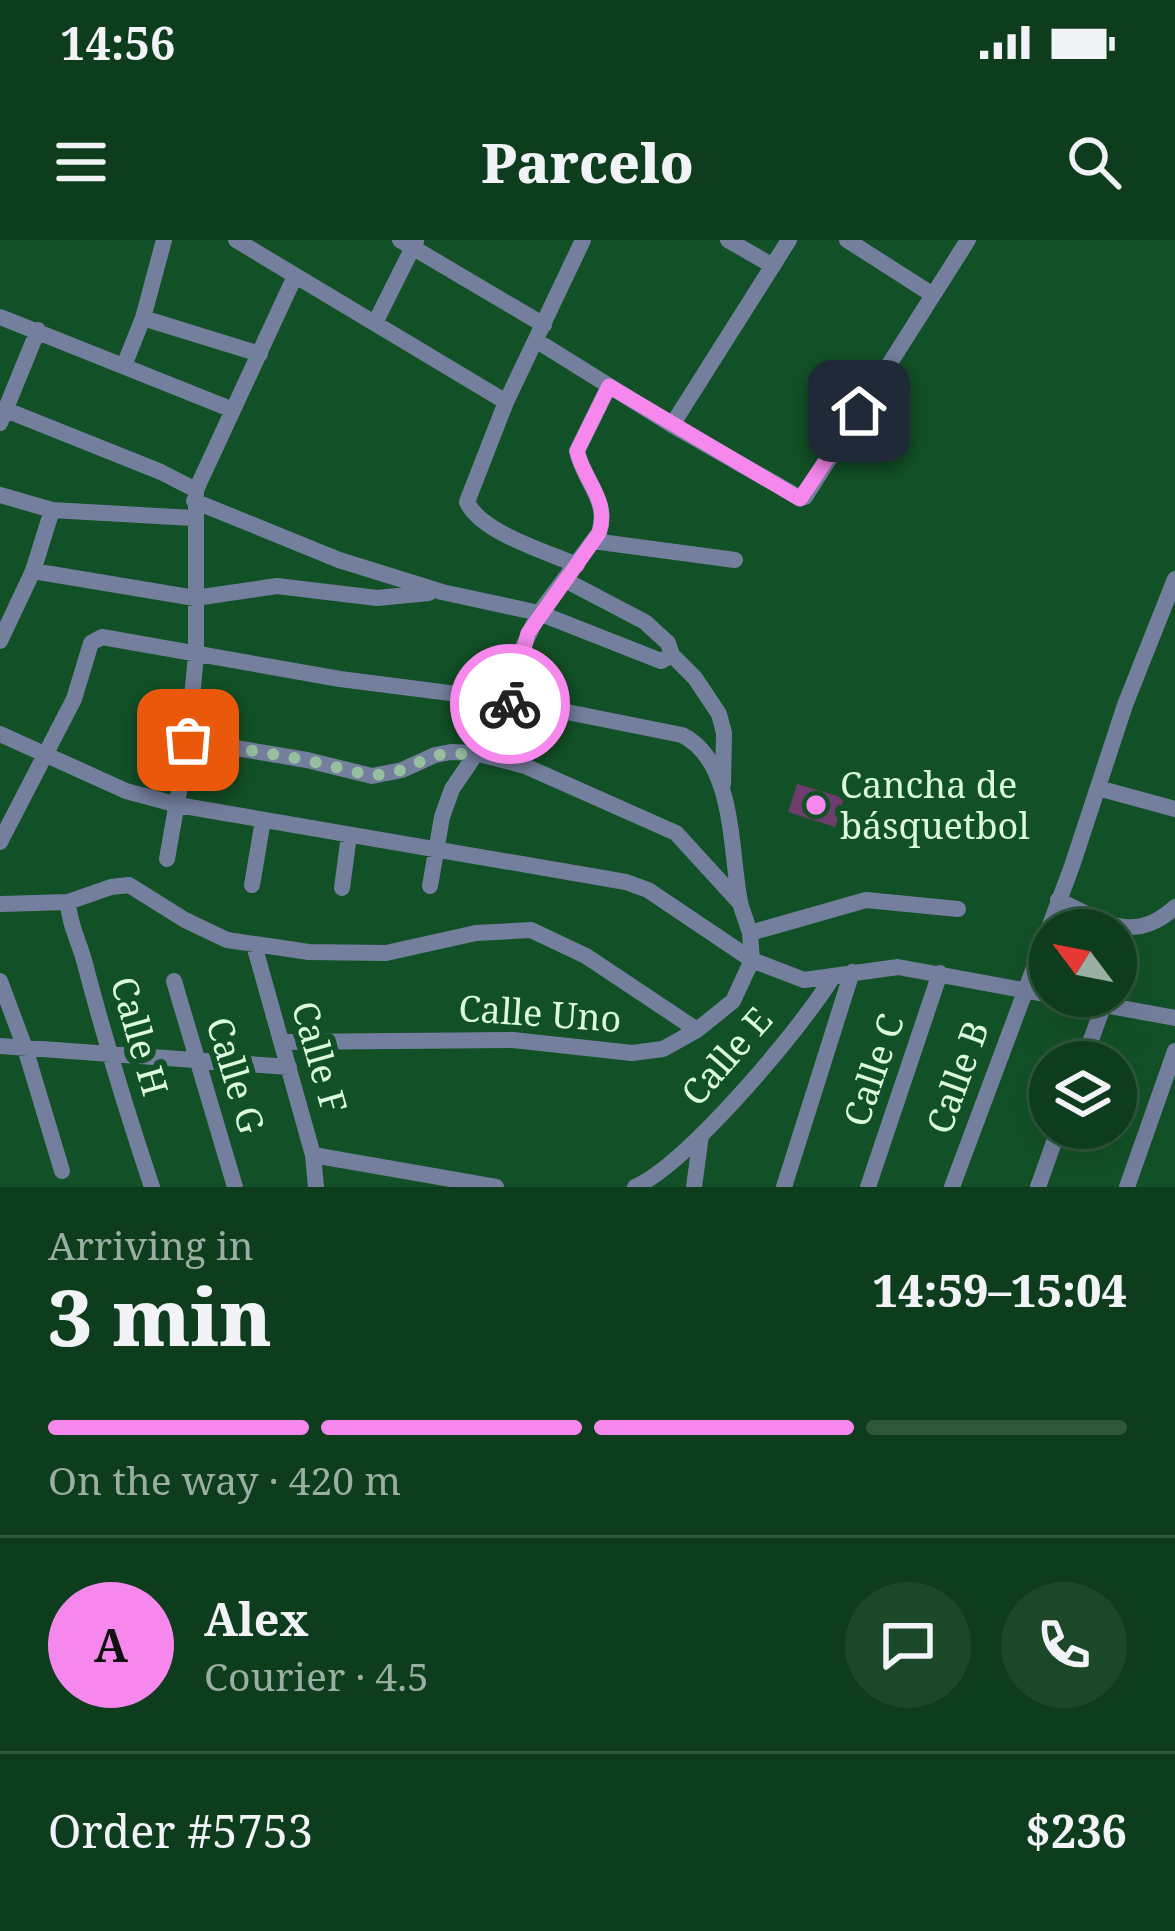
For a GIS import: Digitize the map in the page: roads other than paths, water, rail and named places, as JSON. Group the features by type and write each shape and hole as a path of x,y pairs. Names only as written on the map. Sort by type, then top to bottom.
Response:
{"street":[{"path":"125,364 164,240"},
{"path":"236,240 506,402"},
{"path":"728,240 773,266"},
{"path":"672,425 789,240"},
{"path":"847,240 933,296"},
{"path":"375,323 410,242 609,386 793,496 805,496 968,240"},
{"path":"577,242 466,502 469,509 512,538 645,622 668,643 672,655 695,678 719,714 724,733 723,789 752,960"},
{"path":"167,859 188,740 196,655 195,503 296,276"},
{"path":"0,316 233,410"},
{"path":"143,318 260,354"},
{"path":"38,330 3,417 161,472 195,503 339,560 442,592 539,613 661,661 672,655"},
{"path":"430,886 446,802 512,700 520,653 539,613 593,542 604,519 602,503 577,451 609,386"},
{"path":"0,495 52,510 195,503"},
{"path":"0,640 33,571 52,510"},
{"path":"593,542 735,560"},
{"path":"33,571 195,598 277,586 377,598 442,592"},
{"name":"Calle B","path":"952,1187 1175,580"},
{"path":"0,842 74,699 95,638 396,687 512,700 682,735 703,751 723,789"},
{"path":"0,734 126,791 178,805 637,885 752,960 804,980 886,966 1029,992"},
{"path":"188,740 372,776 402,770 435,755 475,753 525,766 676,833 740,903"},
{"path":"1098,788 1173,803"},
{"path":"252,885 262,820"},
{"path":"342,888 349,835"},
{"path":"0,904 68,902 129,885 226,940 309,952 386,953 476,933 531,930 630,982 697,1030"},
{"path":"750,933 866,900 958,909"},
{"path":"1058,900 1120,929 1164,917 1175,907"},
{"name":"Calle H","path":"68,902 108,1055 152,1187"},
{"name":"Calle F","path":"254,945 313,1155 316,1187"},
{"name":"Calle Uno","path":"281,1042 513,1040 632,1053 663,1048 697,1030 733,1001 752,960"},
{"path":"784,1187 852,972"},
{"name":"Calle C","path":"868,1187 940,973"},
{"name":"Calle E","path":"694,1187 702,1134 832,978"},
{"path":"0,981 62,1171"},
{"name":"Calle G","path":"175,981 236,1187"},
{"path":"1137,1011 1175,1018"},
{"path":"0,1046 289,1067"},
{"path":"1130,1186 1175,1051"},
{"path":"635,1187 654,1178 702,1134"},
{"path":"1038,1187 1052,1149"},
{"path":"313,1155 496,1187"}],"place":[{"name":"Cancha de básquetbol","path":"816,805"}]}
